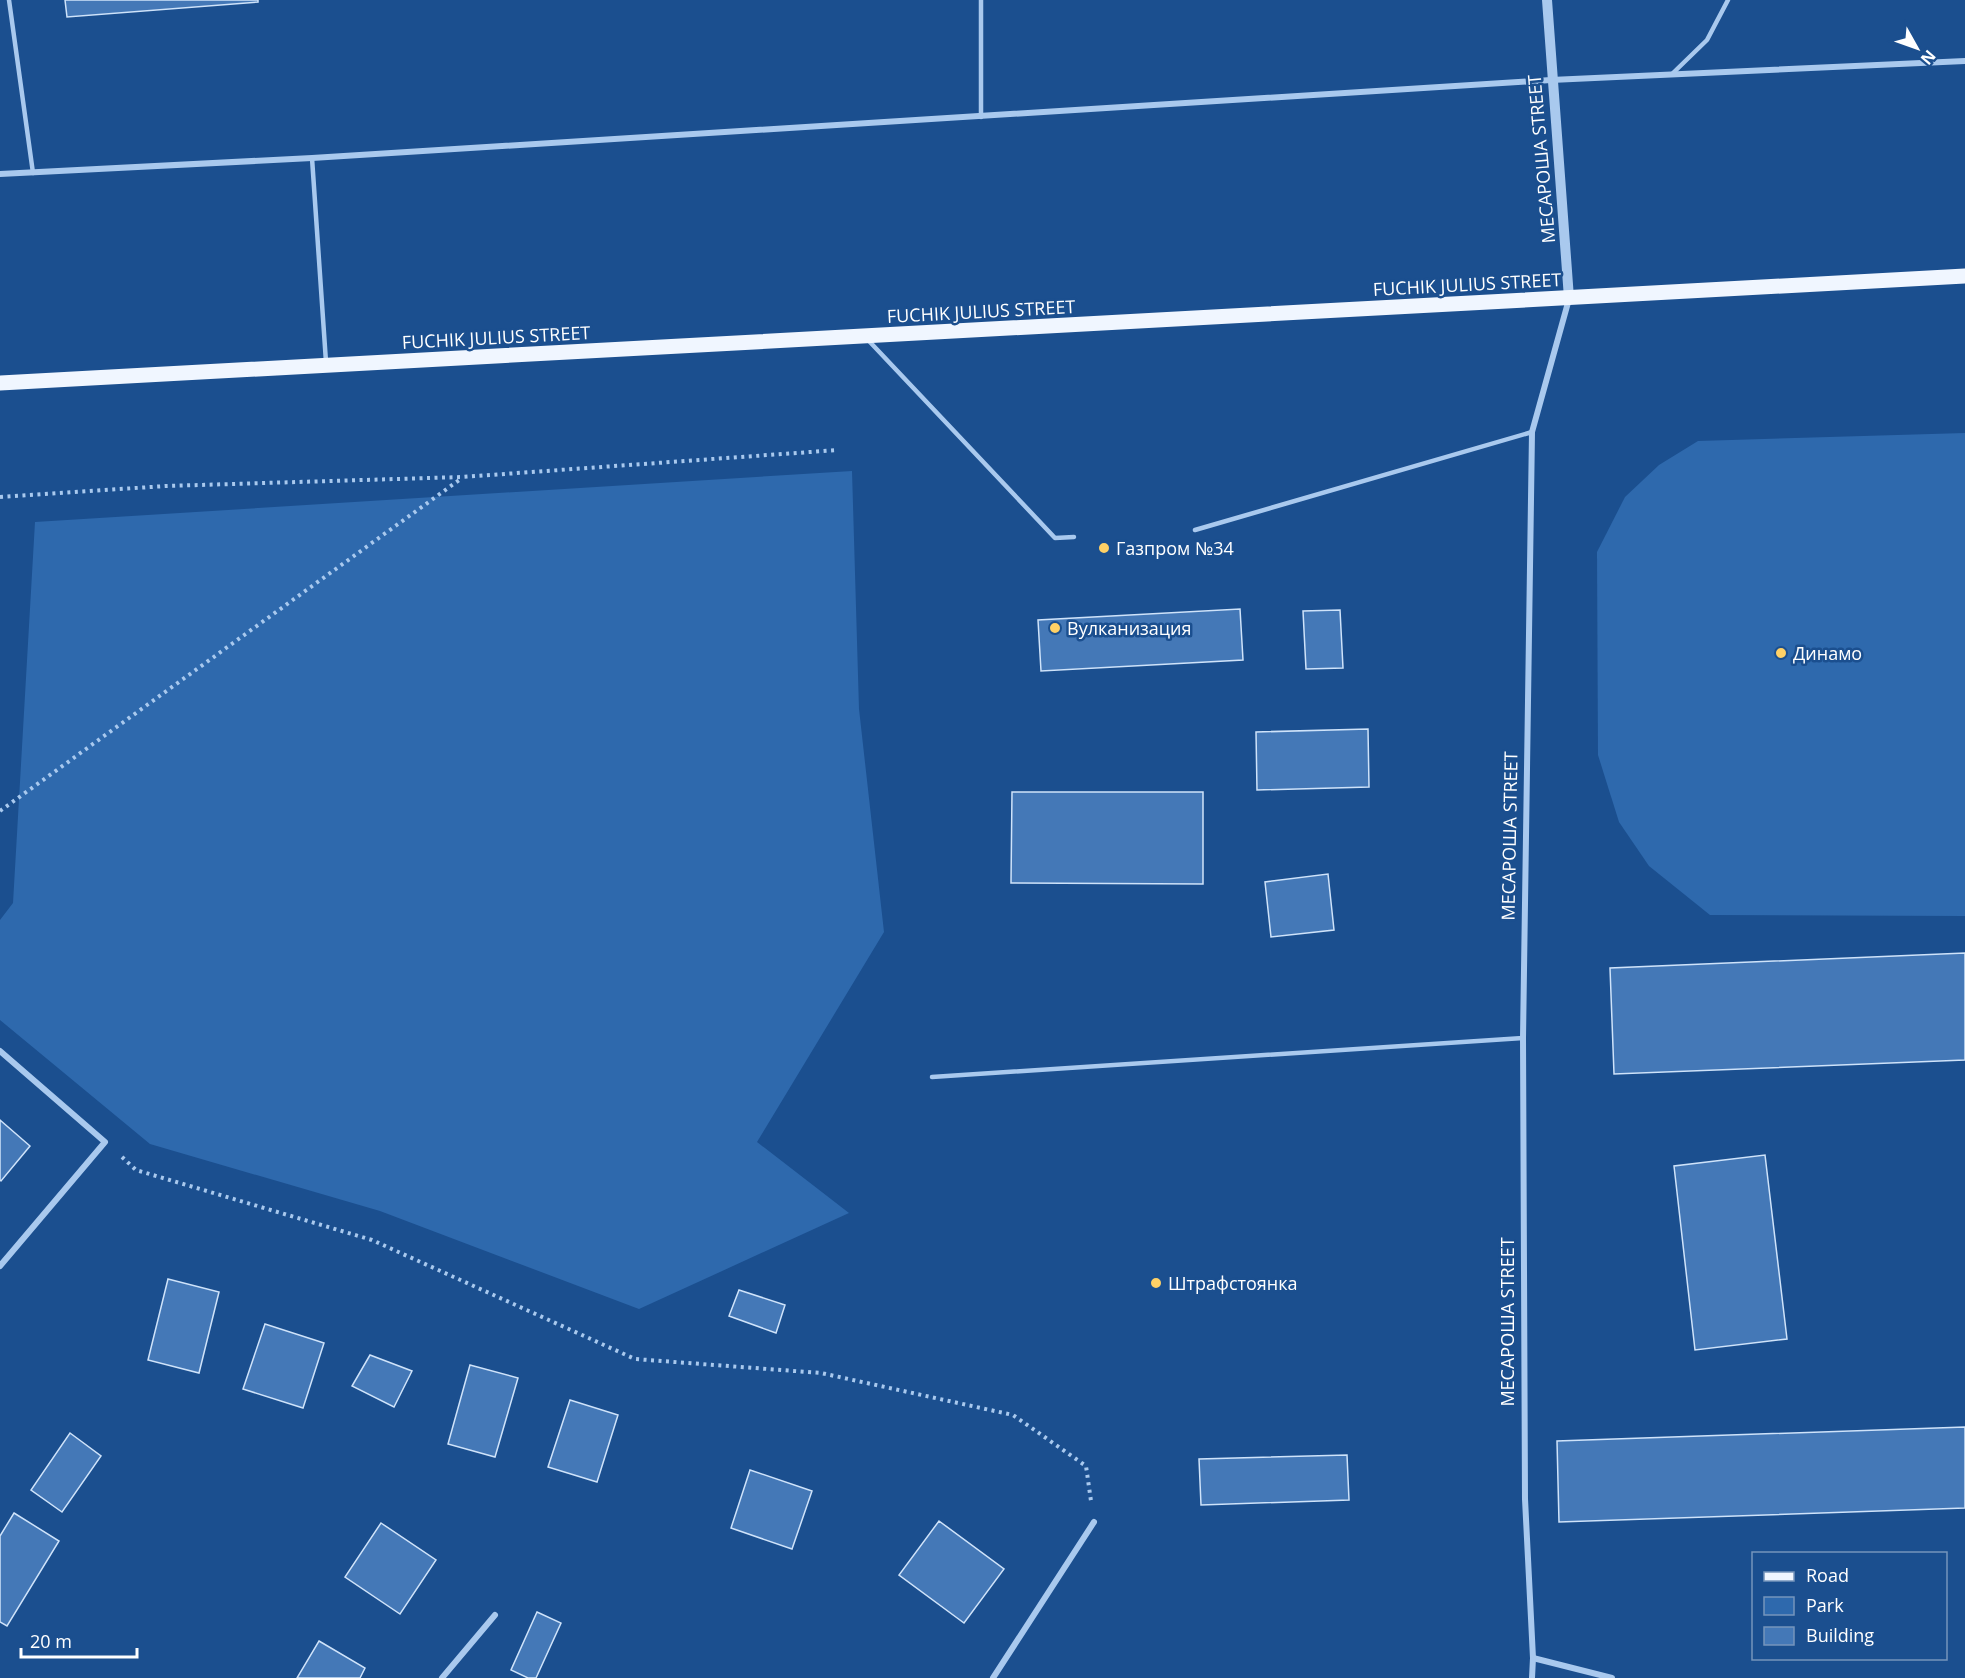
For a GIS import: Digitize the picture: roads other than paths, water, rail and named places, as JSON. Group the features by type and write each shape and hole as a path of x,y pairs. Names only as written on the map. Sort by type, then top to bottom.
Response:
{"main road":[{"name":"FUCHIK JULIUS STREET","path":"0,383 1965,276"}],"street":[{"name":"МЕСАРОША STREET","path":"1532,1678 1525,1499 1523,1038 1532,432 1569,298 1551,80 1547,0"},
{"path":"0,174 312,158 1551,80 1965,61"},
{"path":"0,1052 105,1142 0,1266"},
{"path":"993,1678 1094,1522"},
{"path":"442,1678 495,1615"},
{"path":"1533,1659 1612,1678"}],"lane":[{"path":"9,0 33,173"},
{"path":"981,0 981,117"},
{"path":"1672,74 1707,40 1728,0"},
{"path":"312,158 326,365"},
{"path":"866,336 1055,538 1074,537"},
{"path":"1195,530 1532,432"},
{"path":"932,1077 1523,1038"}],"place":[{"name":"Газпром №34","path":"1104,548"},
{"name":"Вулканизация","path":"1055,628"},
{"name":"Динамо","path":"1781,653"},
{"name":"Штрафстоянка","path":"1156,1283"}]}
